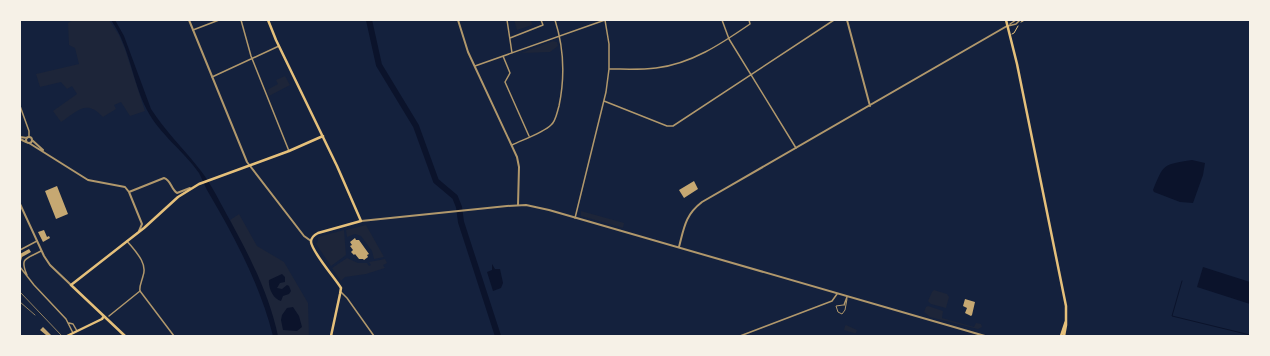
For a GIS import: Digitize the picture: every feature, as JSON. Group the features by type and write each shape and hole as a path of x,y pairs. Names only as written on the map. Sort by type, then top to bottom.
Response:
{"main road":[{"path":"268,20 323,136 361,221 318,233 313,236 311,241 312,246 340,286 341,292 331,336"},
{"path":"1006,20 1066,306 1066,319 1062,336"},
{"path":"125,336 71,285 138,232 178,197 195,186 289,151 323,136"},
{"path":"68,336 104,316"}],"street":[{"path":"189,20 247,162 304,236 311,241"},
{"path":"193,30 219,20"},
{"path":"241,20 252,59 289,151"},
{"path":"458,20 464,40 512,145 518,162 518,205"},
{"path":"506,20 512,53"},
{"path":"510,38 543,25 541,20"},
{"path":"512,145 550,126 556,117 562,90 563,76 559,36 555,20"},
{"path":"475,66 605,20 609,69 604,101 575,218"},
{"path":"722,20 729,39 796,148"},
{"path":"609,69 656,68 675,64 702,54 729,39 750,24 749,20"},
{"path":"604,101 670,127 834,20"},
{"path":"847,20 870,106"},
{"path":"679,247 687,219 696,207 1016,20"},
{"path":"1008,26 1016,24 1020,20"},
{"path":"212,77 279,46"},
{"path":"503,56 510,73 506,82 529,136"},
{"path":"20,106 28,130 28,142"},
{"path":"20,138 28,138 32,140 44,151"},
{"path":"20,138 44,151 89,181 123,187 128,192 142,224 138,232"},
{"path":"28,142 32,140"},
{"path":"128,192 164,178 168,180 177,193 195,186"},
{"path":"20,204 41,251 50,265 71,285"},
{"path":"361,221 518,205 542,208 985,336"},
{"path":"20,250 37,241"},
{"path":"127,241 144,266 144,274 139,288 140,292 174,336"},
{"path":"29,279 23,266 24,262 41,251"},
{"path":"20,267 69,323 73,324 77,331"},
{"path":"109,316 140,292"},
{"path":"341,292 347,298 374,336"},
{"path":"740,336 832,301 838,294"},
{"path":"844,305 847,297"},
{"path":"69,323 73,333"}],"lane":[{"path":"844,305 836,306 838,312 842,314 845,310 847,297"}],"path":[{"path":"1010,34 1014,33 1018,25 1025,20"}],"shaded area":[{"path":"73,20 109,20 119,35 125,49 145,111 130,116 121,102 114,105 116,109 103,117 92,109 87,108 77,111 61,122 53,111 77,94 72,86 67,89 61,82 40,87 36,74 79,64 75,48 69,45 68,23"},
{"path":"111,20 115,20 124,36 151,109 162,125 205,176 243,244 269,304 278,336 273,336 268,317 254,279 199,173 158,127 147,110 138,88 123,41"},
{"path":"514,20 531,20 532,25 517,30"},
{"path":"553,41 557,42 558,46 550,52 522,53 505,59"},
{"path":"285,76 290,85 269,96 267,90 278,84 276,80"},
{"path":"1192,160 1205,163 1203,175 1193,203 1180,202 1154,192 1153,190 1160,175 1166,167 1175,163"},
{"path":"581,211 624,223 623,228 581,216"},
{"path":"239,214 257,246 284,262 308,303 309,336 275,336 255,277 230,220"},
{"path":"366,225 384,257 374,259 372,251 361,236 355,234 347,237 346,230"},
{"path":"344,230 346,255 331,266 316,244 318,237"},
{"path":"347,258 358,263 367,263 369,266 371,265 369,262 385,259 387,263 383,265 385,268 366,274 345,277 341,281 332,268"},
{"path":"492,264 495,269 500,269 503,283 501,288 493,291 487,272 492,270"},
{"path":"1203,267 1250,282 1250,304 1197,287"},
{"path":"282,274 285,277 285,282 280,283 277,288 282,289 287,285 291,291 289,294 283,296 281,301 276,298 272,292 269,286 269,280"},
{"path":"934,290 947,294 949,297 946,308 931,304 928,301"},
{"path":"928,306 943,311 942,318 974,327 976,323 981,324 982,327 978,329 930,317 924,312"},
{"path":"293,307 299,316 302,327 297,331 283,330 281,320 282,315 287,308"},
{"path":"846,325 857,330 856,333 844,330"}],"building":[{"path":"694,181 698,189 684,198 679,190"},
{"path":"57,186 68,214 56,219 45,191"},
{"path":"44,230 47,237 49,236 50,238 43,242 38,232"},
{"path":"355,238 356,240 359,240 369,254 364,260 359,259 351,252 353,250 350,246 352,245 350,242"},
{"path":"29,249 31,252 22,257 21,261 20,254"},
{"path":"965,299 975,302 971,316 965,313 967,308 963,306"},
{"path":"43,327 51,336 46,335 40,330"}],"waterway":[{"path":"369,20 379,65 416,126 436,181 455,197 459,207 461,222 498,336"},
{"path":"1182,281 1172,316 1250,335"}],"railway":[{"path":"20,292 62,336"},
{"path":"20,302 35,315"}]}
